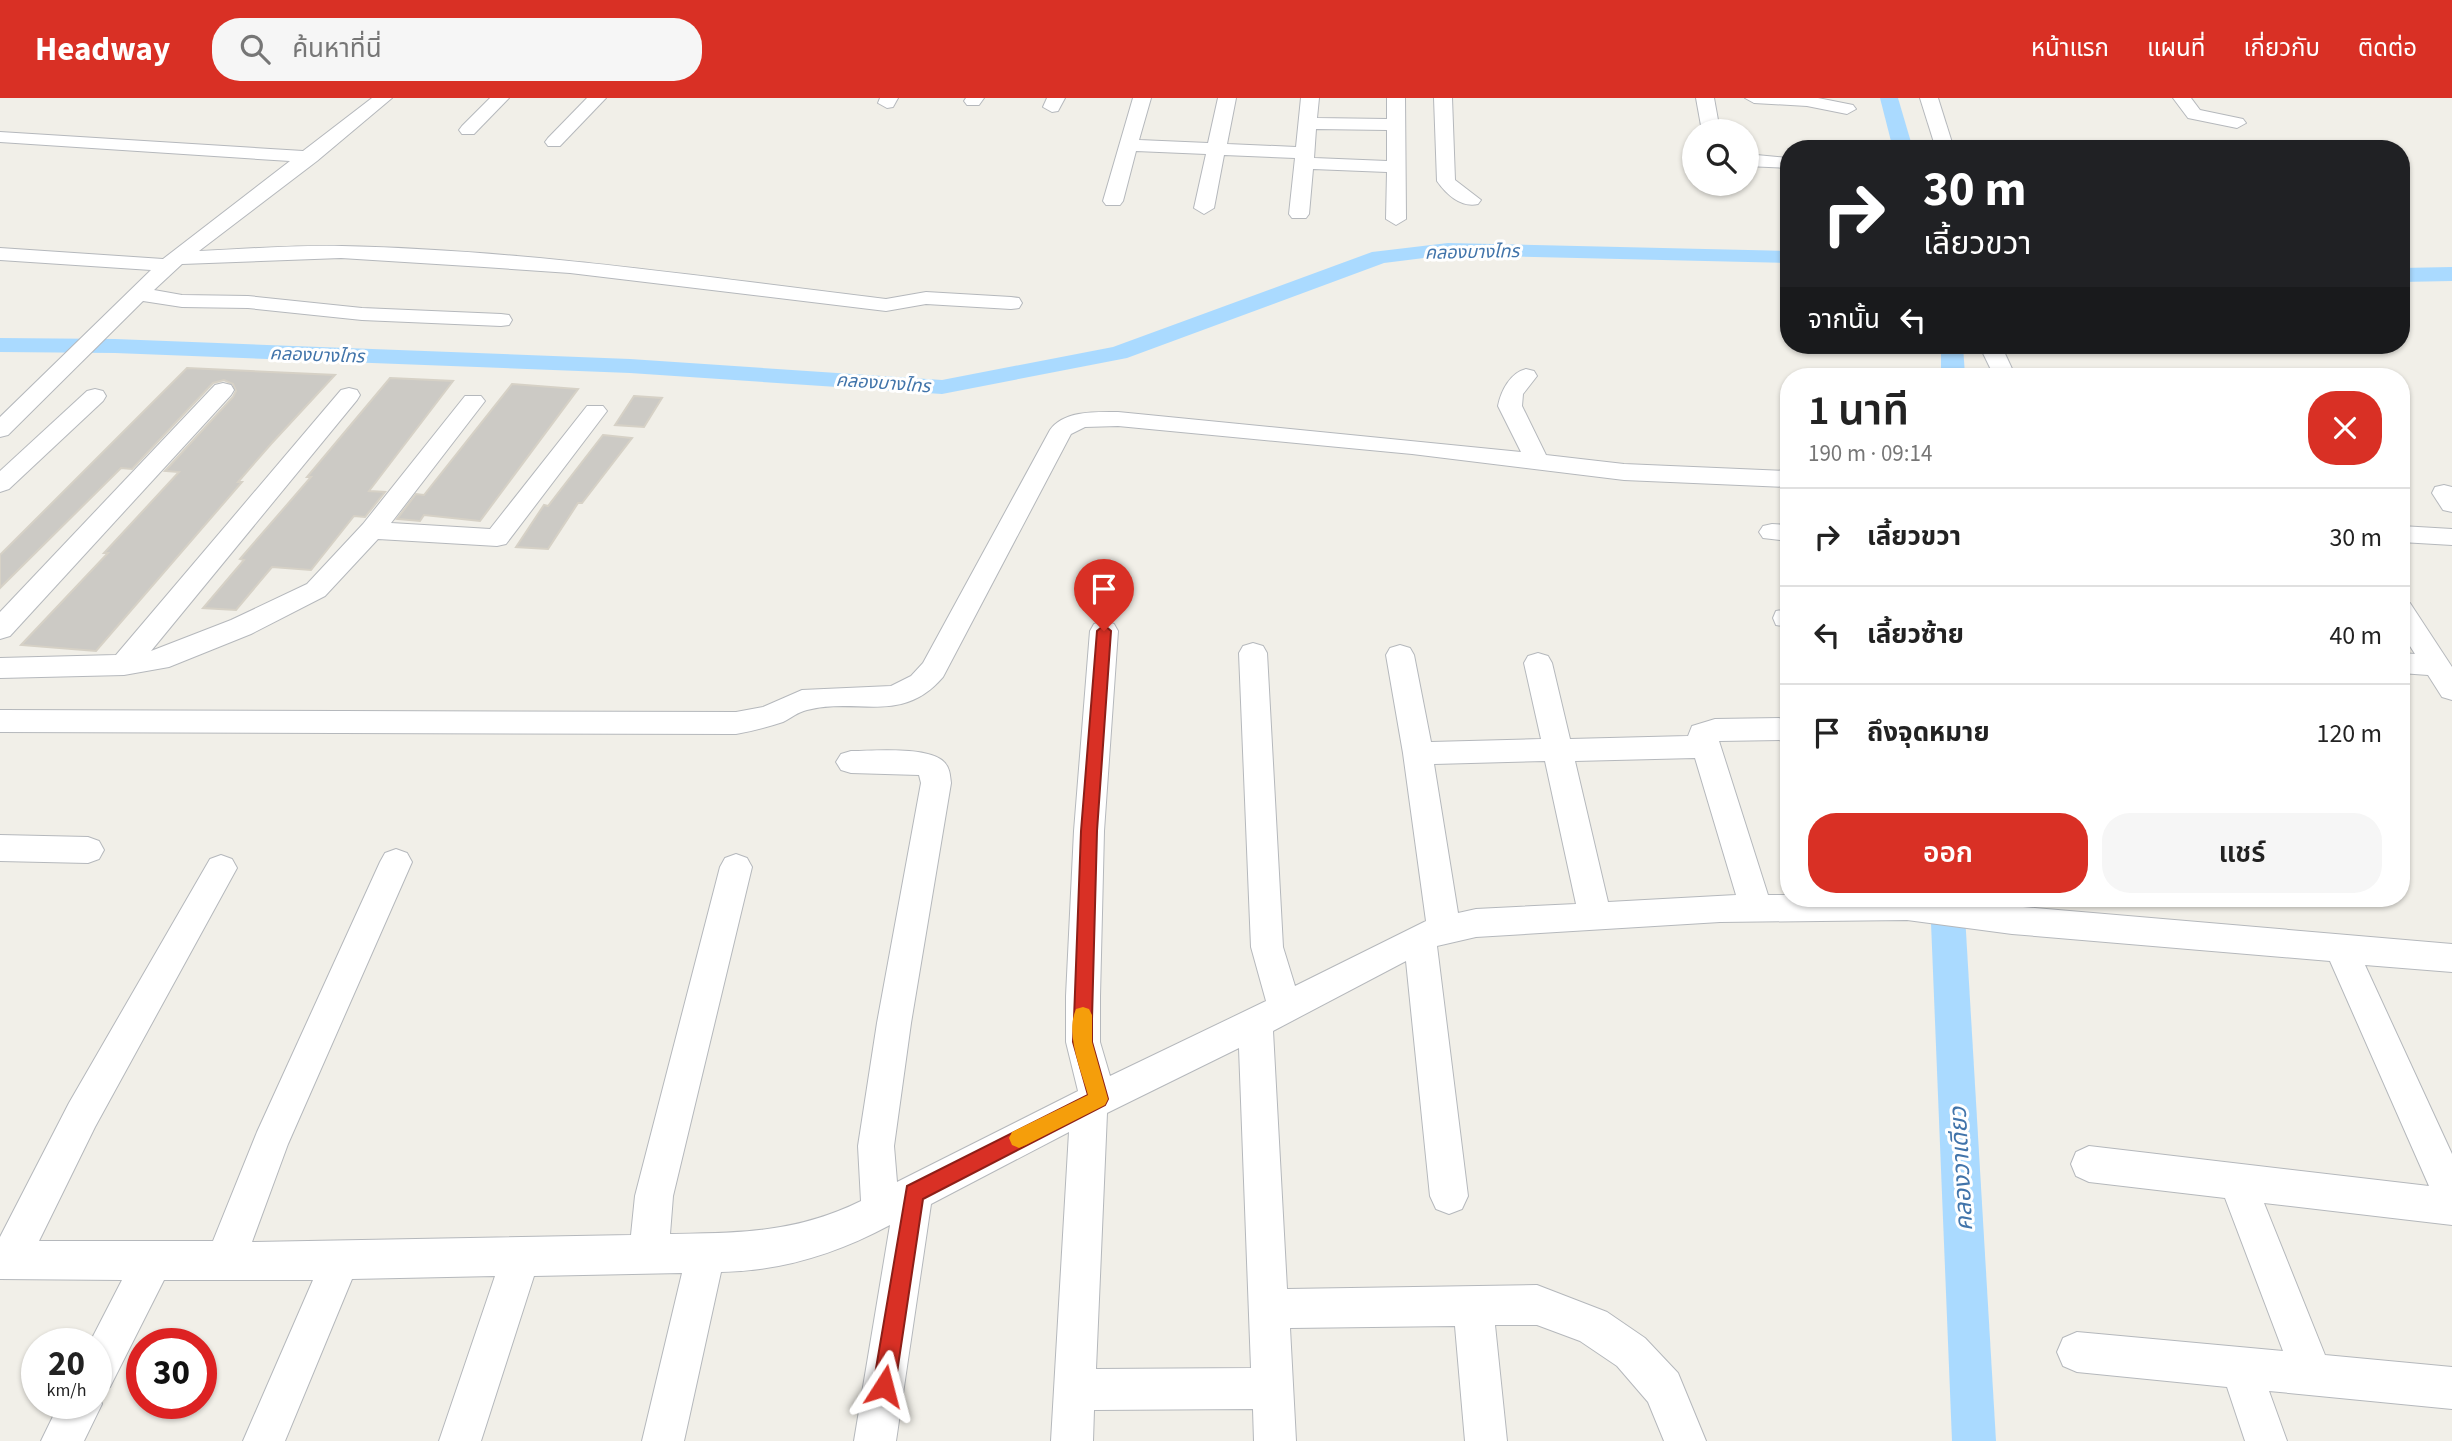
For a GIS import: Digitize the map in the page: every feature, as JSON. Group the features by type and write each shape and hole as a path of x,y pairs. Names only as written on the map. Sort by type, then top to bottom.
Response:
{"street":[{"path":"0,430 173,261 383,98"},
{"path":"468,130 500,98"},
{"path":"554,142 597,98"},
{"path":"1114,201 1142,98"},
{"path":"1204,208 1227,98"},
{"path":"1299,214 1310,98"},
{"path":"1396,98 1396,219"},
{"path":"1443,98 1446,181 1457,192 1471,200"},
{"path":"1705,98 1709,119"},
{"path":"1755,98 1807,102 1847,109"},
{"path":"1928,98 1942,140"},
{"path":"2182,98 2194,114 2237,123"},
{"path":"1308,123 1395,125"},
{"path":"0,137 310,157"},
{"path":"1129,145 1217,148 1396,167"},
{"path":"1759,161 1780,162"},
{"path":"0,254 173,261 341,252 569,267 876,305 904,304 926,298 1011,303"},
{"path":"137,294 182,302 248,302 362,314 501,320"},
{"path":"1527,376 1512,393 1510,405 1537,461"},
{"path":"0,629 223,390"},
{"path":"124,665 348,395"},
{"path":"0,484 95,396"},
{"path":"0,668 124,665 159,660 241,627 316,590 372,530 473,401"},
{"path":"372,530 497,538 595,411"},
{"path":"0,722 234,720 736,723 758,719 801,700 885,697 916,688 926,682 1062,430 1086,418 1537,461 1624,472 1780,479"},
{"path":"2410,535 2452,537"},
{"path":"2410,621 2438,655 2452,690"},
{"path":"1072,1441 1093,1101 1083,1031 1089,831 1104,631"},
{"path":"1253,653 1270,1016 1269,1309 1275,1441"},
{"path":"1400,655 1418,753 1449,1196"},
{"path":"2410,661 2438,655"},
{"path":"1538,663 1595,916"},
{"path":"1756,908 1702,734 1715,730 1780,729"},
{"path":"1418,753 1704,747"},
{"path":"851,762 926,764 935,771 936,783 894,1023 876,1146 897,1201 876,1441"},
{"path":"0,848 88,850"},
{"path":"225,1261 270,1144 396,862"},
{"path":"649,1253 654,1196 736,867"},
{"path":"221,868 4,1260 341,1260 752,1252 800,1244 844,1229 1093,1101 1432,935 1476,923 1756,908 1907,907 2012,920 2452,958"},
{"path":"2089,1164 2237,1181 2451,1196 2340,947"},
{"path":"2237,1181 2312,1375"},
{"path":"663,1441 706,1252"},
{"path":"460,1441 521,1256"},
{"path":"264,1441 341,1260"},
{"path":"112,1342 153,1261"},
{"path":"1269,1309 1537,1305 1593,1326 1631,1352 1663,1388 1685,1441"},
{"path":"1473,1306 1486,1441"},
{"path":"2077,1352 2452,1388"},
{"path":"2241,1368 2266,1441"},
{"path":"1074,1390 1272,1388"},
{"path":"62,1441 73,1419"}],"building":[{"path":"187,368 335,375 238,482 242,482 96,651 21,645 108,553 104,553 179,472 165,471 233,397 236,391 233,384 224,380 213,383 132,469 121,468 0,588 0,555"},
{"path":"390,378 453,381 369,491 385,492 365,517 354,516 311,570 272,567 236,610 203,608 244,560 240,559 311,477 307,477"},
{"path":"512,384 578,389 480,521 424,515 420,521 397,519 416,494 424,495"},
{"path":"634,396 662,398 644,427 615,425"},
{"path":"603,435 632,438 582,503 578,503 548,549 516,547 544,505 548,506"}],"waterway":[{"name":"คลองวาเดียว","path":"1889,98 1901,140"},
{"name":"คลองบางไทร","path":"0,345 115,346 630,366 942,387 1119,353 1380,257 1448,249 1780,257"},
{"name":"คลองบางไทร","path":"2410,275 2452,274"},
{"name":"คลองวาเดียว","path":"1952,354 1953,368"},
{"name":"คลองวาเดียว","path":"1947,907 1974,1441"}],"slow traffic":[{"path":"1019,1138 1098,1099 1083,1042 1083,1015"}],"route":[{"path":"884,1386 914,1193 1098,1099 1083,1042 1083,1019 1089,831 1104,631"}]}
